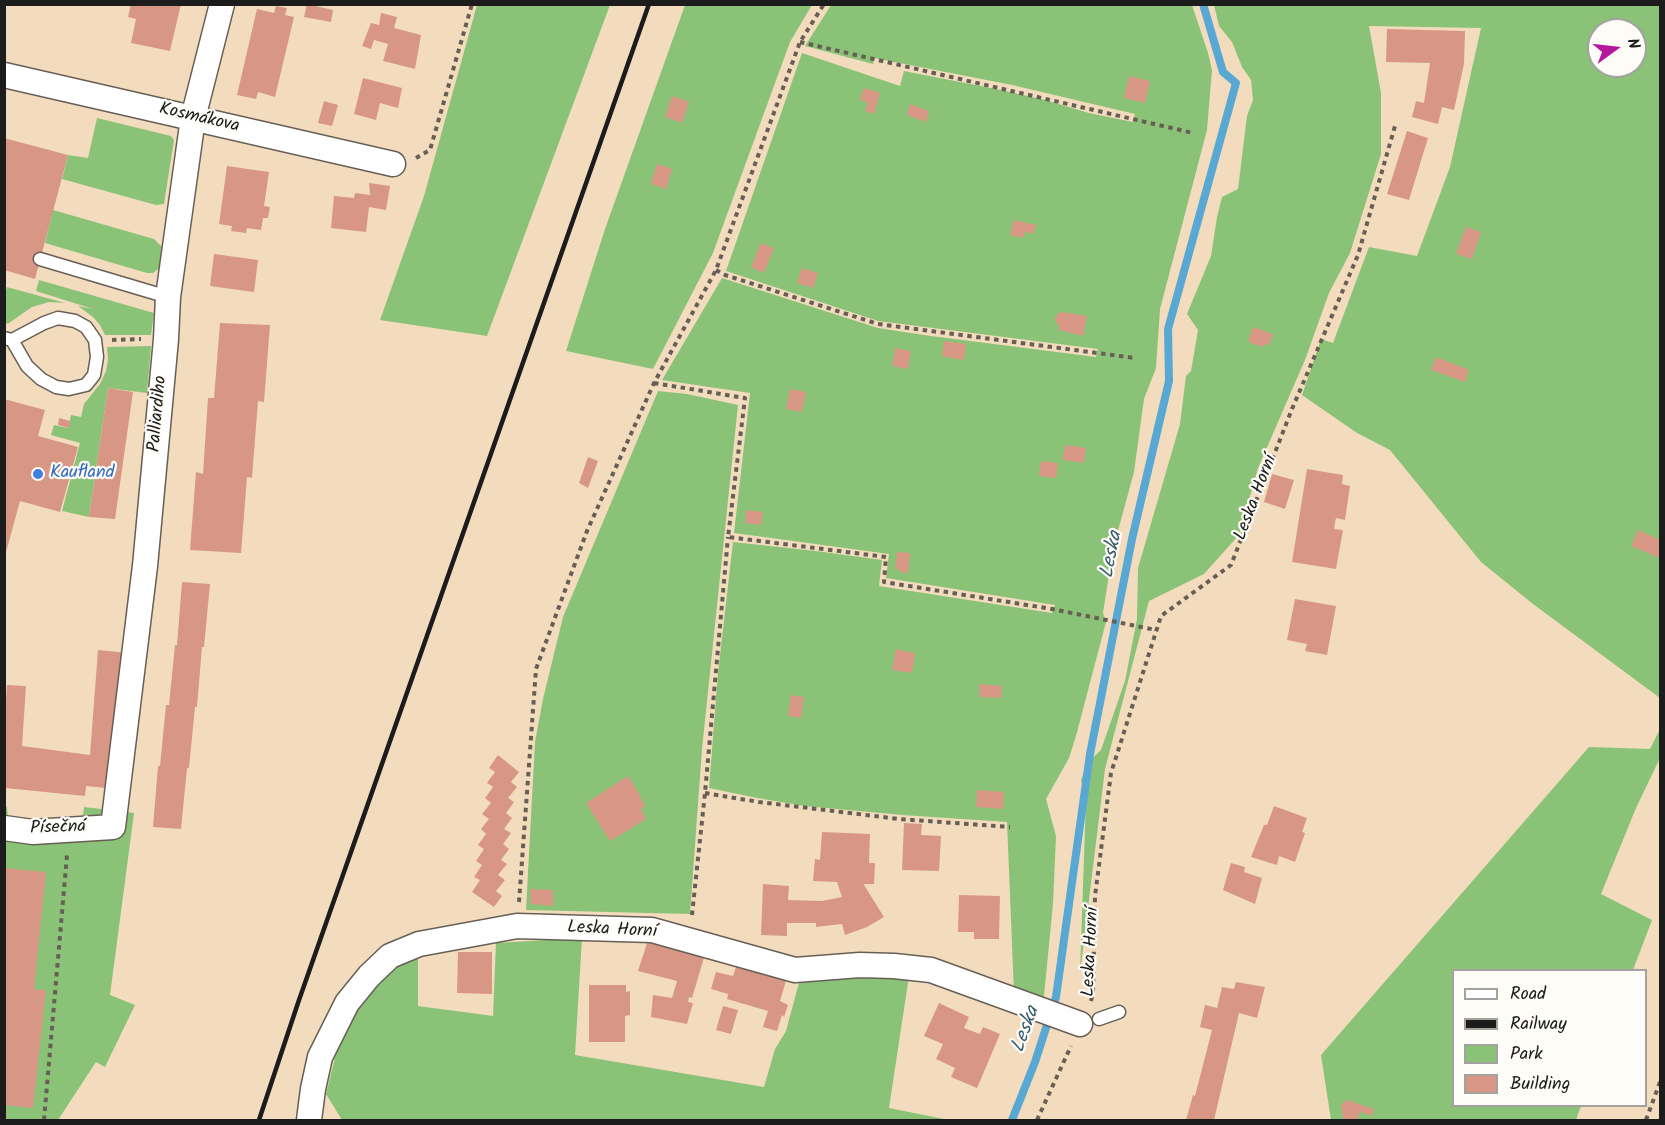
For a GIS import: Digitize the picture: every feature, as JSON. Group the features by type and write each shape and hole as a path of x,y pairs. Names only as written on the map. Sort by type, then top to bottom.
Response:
{"street":[{"name":"Palliardiho","path":"113,827 145,566 168,297 193,118 222,4"},
{"name":"Kosmákova","path":"4,75 393,164"},
{"name":"Písečná","path":"4,828 33,832 113,827"},
{"name":"Leska Horní","path":"309,1120 320,1057 347,1003 369,976 390,956 419,944 517,926 652,930 795,970 860,965 931,970 1072,1018"}],"lane":[{"path":"40,259 168,297"},
{"path":"58,318 75,321 86,327 95,340 97,357 94,375 86,385 69,388 56,387 41,379 27,366 8,339 58,318"},
{"path":"1072,1018 1119,1012"}],"path":[{"path":"393,164 413,160 430,150 472,4"},
{"path":"517,926 536,669 587,531 654,383 716,270 800,42 824,4"},
{"path":"800,42 1193,133"},
{"name":"Leska Horní","path":"1072,1018 1088,1011 1093,992 1095,896 1111,773 1161,616 1231,565 1292,409 1358,255 1395,126"},
{"path":"716,270 725,275 878,324 1135,358"},
{"path":"95,340 166,339"},
{"path":"654,383 745,398 728,537 705,793 689,939"},
{"path":"728,537 886,557 884,582 1075,613 1156,630"},
{"path":"705,793 899,819 1010,827"},
{"path":"44,1120 70,830"},
{"path":"1037,1120 1066,1056"},
{"path":"1646,1120 1660,1082"}],"green space":[{"path":"477,5 610,5 487,336 380,320 424,196"},
{"path":"685,5 812,5 790,42 713,253 653,369 566,351 605,229"},
{"path":"831,5 1192,5 1212,70 1207,130 1160,309 1156,368 1144,399 1134,472 1113,549 1103,613 1106,622 1069,758 1046,799 1056,836 1053,904 1043,1006 1014,993 1007,822 805,806 709,788 718,673 733,542 882,560 879,586 1052,613 1055,605 886,578 889,554 734,533 750,393 662,380 722,278 878,328 1096,357 1098,349 878,321 726,271 802,53 900,86 904,71 1001,90 1133,122 1135,114 1012,85 874,58 873,64 805,46"},
{"path":"1214,5 1660,5 1660,698 1533,604 1481,562 1390,450 1357,433 1302,395 1321,339 1333,343 1369,247 1417,256 1450,167 1481,28 1369,26 1381,93 1381,154 1350,253 1329,293 1305,360 1258,468 1239,535 1204,574 1149,601 1105,769 1080,973 1086,800 1081,780 1088,762 1101,750 1125,681 1137,619 1138,568 1180,424 1186,376 1191,371 1198,330 1187,314 1211,256 1222,197 1238,189 1247,116 1253,100 1251,80 1242,67 1232,42 1219,26"},
{"path":"97,118 171,136 174,140 164,204 156,205 62,179 68,155 88,158"},
{"path":"53,210 154,239 162,247 161,267 153,273 147,273 45,243"},
{"path":"39,280 154,313 151,335 105,335 93,317 78,306 93,309 36,291"},
{"path":"7,287 65,303 49,302 32,307 5,324"},
{"path":"151,346 147,393 108,388 89,517 62,511 80,443 51,435 54,425 68,428 71,415 81,417 84,404 100,384 106,371 107,347"},
{"path":"658,391 687,394 738,405 702,749 690,914 526,910 535,742 563,617"},
{"path":"1660,729 1660,758 1636,808 1601,894 1652,920 1633,969 1452,969 1452,1107 1581,1107 1576,1120 1331,1120 1321,1055 1589,747 1650,749"},
{"path":"5,806 8,817 82,825 84,807 134,813 110,995 135,1005 105,1067 96,1062 58,1120 5,1120"},
{"path":"582,938 575,1055 764,1087 775,1049 786,1031 801,975 909,976 889,1108 949,1120 342,1120 326,1094 349,1001 418,947 418,1006 493,1016 496,943"}],"building":[{"path":"131,4 181,4 170,51 131,43 136,19 128,17"},
{"path":"307,4 333,10 331,22 304,17"},
{"path":"276,6 287,8 285,15 294,17 275,97 258,92 256,99 237,95 257,9 274,13"},
{"path":"381,13 397,17 394,28 421,35 415,69 383,61 388,44 374,40 371,49 362,46 371,23 379,25"},
{"path":"1387,29 1465,31 1464,64 1454,110 1442,107 1438,124 1412,117 1416,101 1424,103 1430,63 1386,62"},
{"path":"1129,76 1150,81 1145,103 1124,98"},
{"path":"363,78 402,88 398,108 380,103 376,120 354,114"},
{"path":"864,88 880,93 874,114 865,111 868,103 860,100"},
{"path":"672,96 689,102 682,123 665,117"},
{"path":"324,101 338,105 332,126 318,123"},
{"path":"910,104 929,111 926,122 907,115"},
{"path":"1407,131 1428,138 1409,200 1387,194"},
{"path":"4,138 68,155 35,279 4,270"},
{"path":"657,164 672,169 666,189 651,184"},
{"path":"227,166 269,172 264,206 270,207 268,218 263,218 261,230 247,228 246,233 231,231 232,226 219,224"},
{"path":"369,183 390,186 386,210 369,207 366,232 331,228 334,196 354,198 355,193 370,195"},
{"path":"1014,220 1036,225 1033,234 1025,232 1023,238 1010,235"},
{"path":"1466,227 1481,232 1472,259 1456,254"},
{"path":"761,243 774,248 764,273 751,267"},
{"path":"214,254 258,260 254,292 210,286"},
{"path":"802,268 818,273 813,288 797,283"},
{"path":"1062,312 1087,316 1083,336 1059,330 1055,318"},
{"path":"220,323 270,325 264,402 258,401 252,478 247,477 241,553 190,550 196,472 203,474 208,398 214,398"},
{"path":"1253,327 1273,334 1269,345 1264,344 1263,347 1248,342"},
{"path":"944,341 966,344 964,360 942,356"},
{"path":"895,348 911,351 908,369 892,366"},
{"path":"1436,357 1469,370 1465,382 1431,370"},
{"path":"108,388 133,392 115,519 89,517"},
{"path":"790,389 806,392 802,412 786,409"},
{"name":"Kaufland","path":"4,399 45,410 38,436 78,447 60,512 20,501 5,556"},
{"path":"59,418 70,421 69,428 58,425"},
{"path":"1065,445 1086,448 1084,463 1063,460"},
{"path":"588,457 598,461 588,488 579,483"},
{"path":"1041,461 1058,463 1056,478 1039,476"},
{"path":"1307,469 1343,475 1342,484 1350,486 1345,520 1336,518 1335,523 1334,529 1343,530 1336,569 1292,562"},
{"path":"1272,474 1294,480 1285,509 1264,502"},
{"path":"746,510 763,512 761,525 745,523"},
{"path":"1638,530 1660,540 1660,558 1631,546"},
{"path":"897,552 910,553 908,573 895,569"},
{"path":"182,582 210,584 181,829 153,827 166,705 169,705 175,645 177,645"},
{"path":"1295,599 1336,606 1327,655 1305,651 1307,644 1287,640"},
{"path":"896,649 915,653 912,673 892,670"},
{"path":"98,650 128,653 116,789 86,786 85,796 5,788 7,685 26,686 22,746 90,755"},
{"path":"979,684 1002,686 1001,698 980,697"},
{"path":"791,695 804,697 801,718 788,716"},
{"path":"498,755 519,772 511,782 517,787 508,798 514,802 506,813 512,818 504,829 511,833 503,844 509,849 501,860 507,864 498,875 505,880 496,891 502,896 494,907 472,892 480,880 474,877 482,865 476,861 484,849 478,845 486,834 481,829 489,819 482,814 491,803 485,798 493,787 487,783 495,772 489,768"},
{"path":"628,776 645,806 641,809 646,819 610,841 586,803"},
{"path":"977,790 1004,792 1003,809 976,807"},
{"path":"1274,806 1307,818 1302,832 1305,833 1295,862 1279,856 1277,865 1251,857"},
{"path":"904,823 922,824 921,835 941,836 939,871 902,870"},
{"path":"822,832 870,834 869,863 875,863 874,884 864,885 884,917 867,927 845,935 842,924 816,927 816,923 787,923 787,936 761,935 763,884 789,886 788,900 822,901 842,897 837,882 813,881 815,859 820,860"},
{"path":"1231,863 1245,867 1244,872 1262,878 1255,904 1223,890"},
{"path":"4,868 46,872 34,989 46,990 33,1108 4,1105"},
{"path":"530,889 553,890 553,906 531,904"},
{"path":"959,895 1000,896 999,939 974,939 974,932 958,932"},
{"path":"649,937 706,951 692,998 689,997 688,1002 693,1003 687,1024 651,1017 653,995 672,998 677,981 638,971"},
{"path":"458,952 492,952 492,994 457,993"},
{"path":"738,961 788,974 780,1001 788,1005 777,1031 763,1027 768,1011 727,999 728,994 711,989 716,972 733,976"},
{"path":"1236,982 1265,987 1257,1018 1239,1013 1214,1120 1186,1120 1193,1095 1195,1096 1212,1030 1200,1027 1205,1005 1217,1008 1222,987 1234,989"},
{"path":"589,985 626,985 626,992 630,991 630,1015 625,1016 625,1042 589,1042"},
{"path":"939,1003 969,1017 964,1028 980,1034 983,1027 1000,1034 977,1088 951,1077 955,1068 936,1059 943,1044 924,1036"},
{"path":"723,1006 738,1010 731,1034 716,1030"},
{"path":"1347,1100 1374,1109 1372,1116 1360,1112 1357,1120 1343,1118 1341,1105"}],"waterway":[{"name":"Leska","path":"1012,1120 1035,1062 1056,997 1090,754 1132,539 1169,381 1168,329 1236,83 1223,72 1203,4"}],"railway":[{"path":"259,1120 299,1000 649,4"}],"place":[{"name":"Kaufland","path":"38,474"}]}
